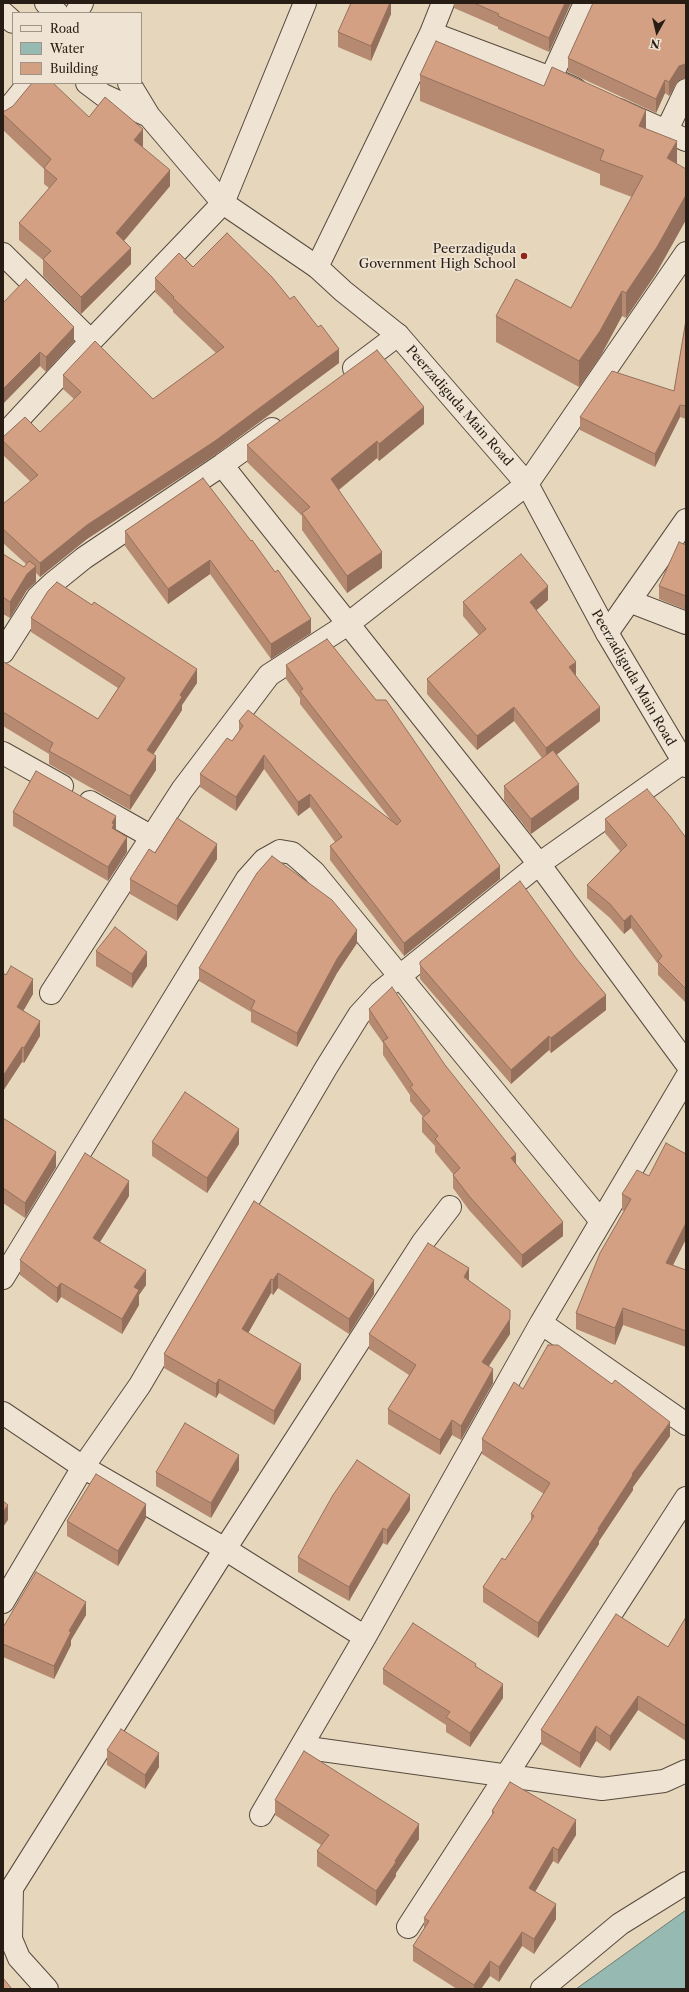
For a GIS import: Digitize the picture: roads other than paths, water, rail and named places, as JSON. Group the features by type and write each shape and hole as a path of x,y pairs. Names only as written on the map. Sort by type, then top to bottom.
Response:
{"street":[{"path":"46,3 56,12"},
{"path":"77,12 82,3"},
{"path":"3,436 223,202 305,3"},
{"path":"316,267 431,32 443,3"},
{"path":"551,78 585,3"},
{"path":"3,13 12,21"},
{"path":"431,32 551,78 686,140"},
{"path":"3,115 28,84"},
{"name":"Peerzadiguda Main Road","path":"88,84 103,95 149,116"},
{"name":"Peerzadiguda Main Road","path":"130,84 149,116 223,202 316,267 343,291 398,335 527,484 607,633 684,764"},
{"path":"666,132 686,90"},
{"path":"51,993 182,790 268,675 348,624 527,484 686,253"},
{"path":"3,254 91,341"},
{"path":"335,382 398,335"},
{"path":"3,652 38,597 53,583 84,558 222,465 285,419"},
{"path":"222,465 539,864 686,1063"},
{"path":"607,633 686,520"},
{"path":"630,601 686,623"},
{"path":"3,753 152,837"},
{"path":"3,1602 84,1467 140,1386 326,1068 359,1015 380,992 401,977 539,864 684,764"},
{"path":"3,1278 247,879 271,854 280,851 292,853 314,872 601,1221"},
{"path":"261,1815 365,1637 541,1323 686,1078"},
{"path":"47,1989 19,1958 7,1942 12,1888 225,1549 423,1242 450,1207"},
{"path":"541,1323 686,1424"},
{"path":"3,1413 84,1467 225,1549 365,1637"},
{"path":"408,1927 686,1498"},
{"path":"301,1747 602,1790 664,1781 686,1771"},
{"path":"542,1989 620,1924 686,1883"}],"water":[{"path":"686,1910 686,1989 576,1989"}],"place":[{"name":"Peerzadiguda Government High School","path":"524,256"}]}
